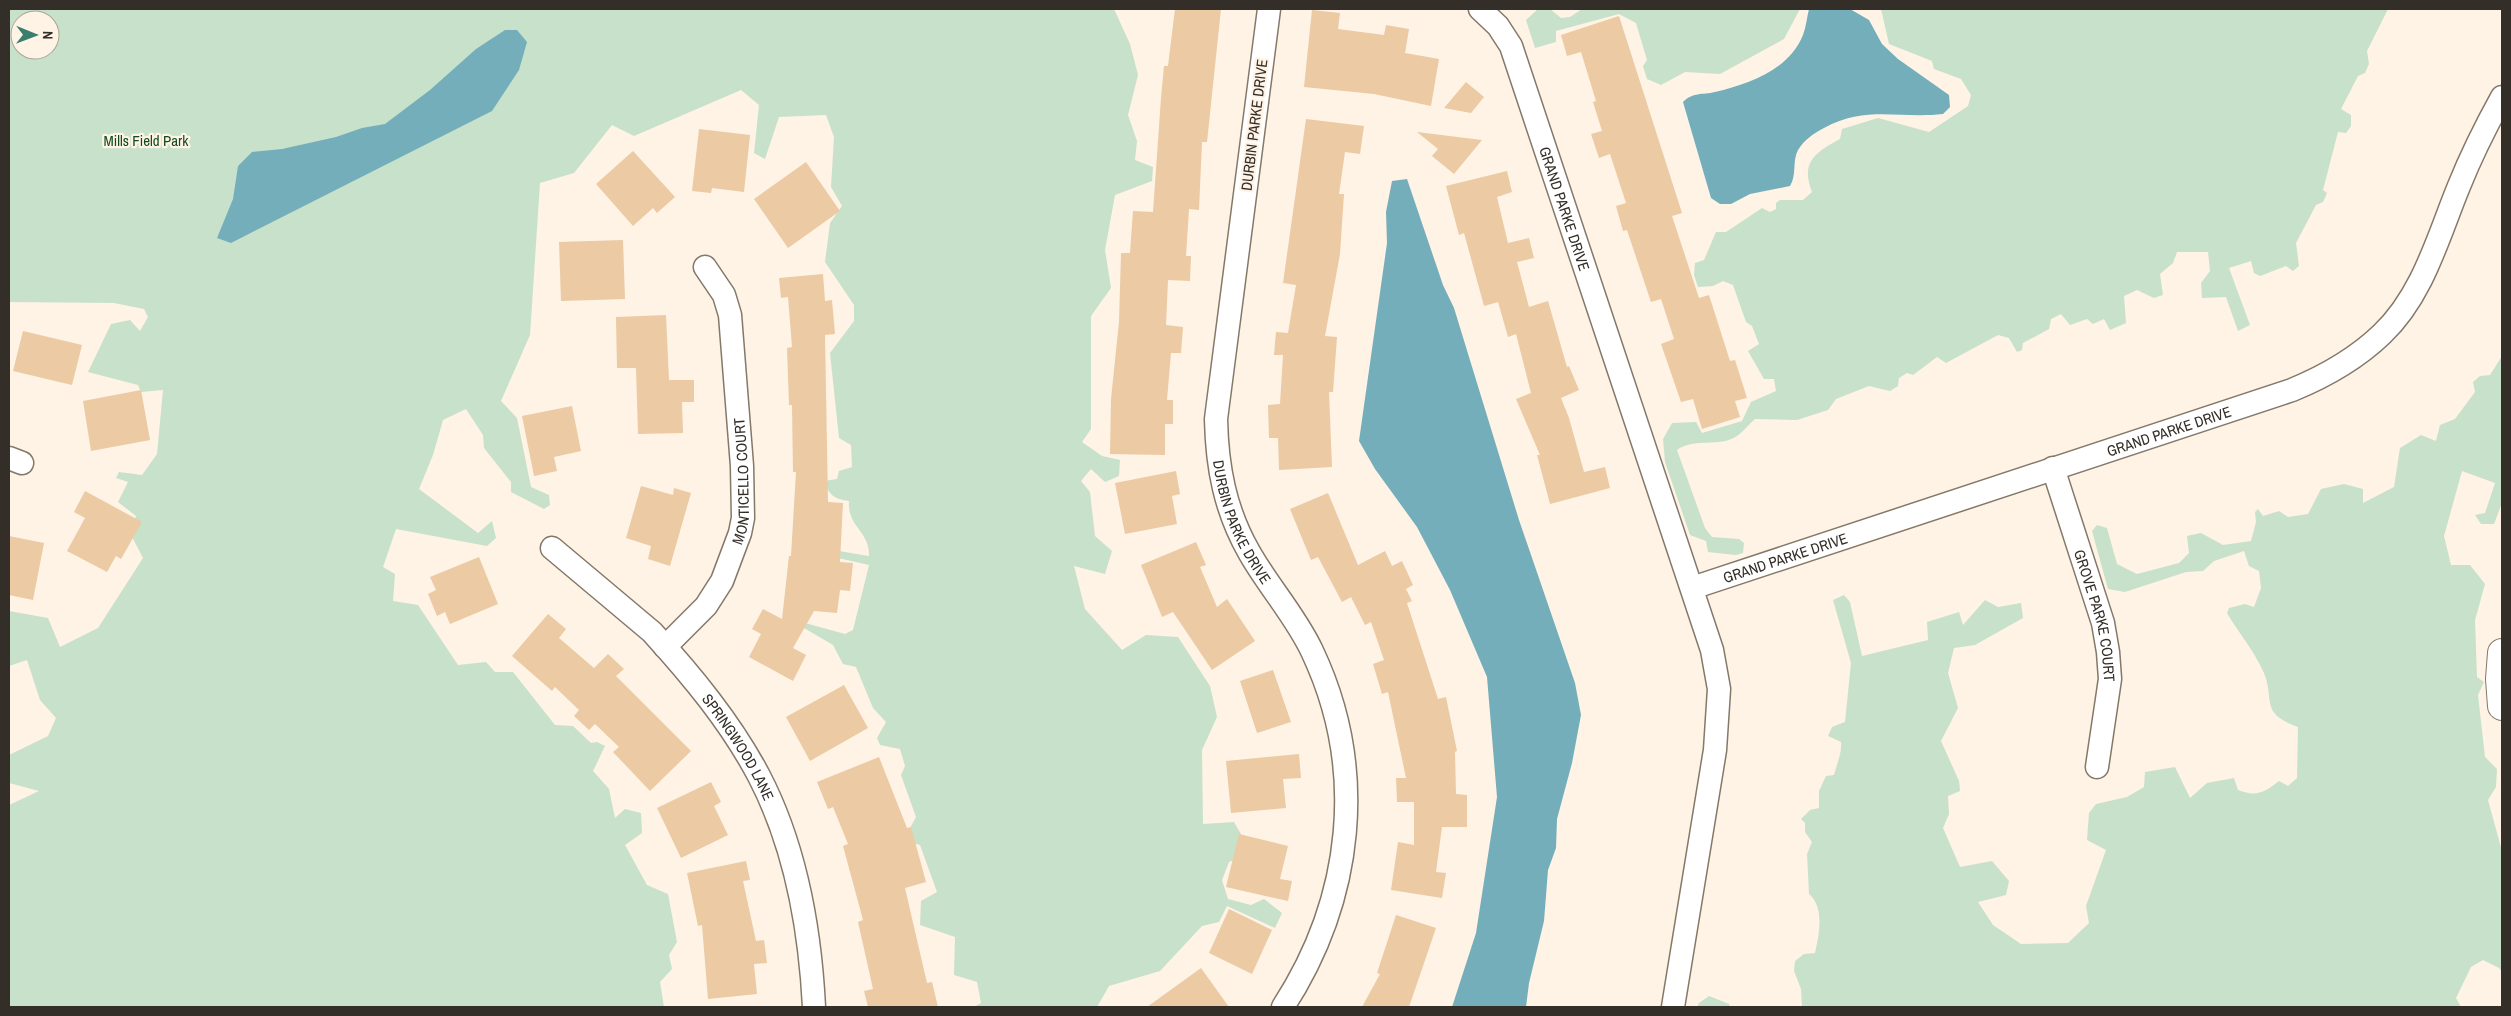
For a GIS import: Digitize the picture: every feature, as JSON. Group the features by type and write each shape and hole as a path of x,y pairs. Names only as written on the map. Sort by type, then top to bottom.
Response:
{"street":[{"name":"DURBIN PARKE DRIVE","path":"1268,9 1216,418 1216,451 1223,488 1235,524 1250,554 1294,618 1312,651 1329,695 1339,731 1345,773 1346,816 1341,867 1332,908 1300,982 1283,1007"},
{"name":"GRAND PARKE DRIVE","path":"1480,9 1498,26 1511,46 1712,650 1719,689 1717,726 1673,1007"},
{"name":"GRAND PARKE DRIVE","path":"1692,588 2292,390 2326,376 2356,356 2383,333 2408,302 2431,259 2460,184 2502,97"},
{"name":"MONTICELLO COURT","path":"666,647 706,606 722,580 734,553 743,518 742,466 730,315 724,295 706,267"},
{"name":"GROVE PARKE COURT","path":"2053,468 2103,622 2108,652 2110,679 2097,767"},
{"name":"SPRINGWOOD LANE","path":"552,548 652,632 666,647 702,691 736,738 759,776 777,817 795,870 806,923 814,1007"},
{"path":"2502,654 2500,679 2502,706"}],"green space":[{"name":"Mills Field Park","path":"9,9 1114,9 1130,44 1138,75 1128,115 1137,141 1135,160 1153,167 1152,181 1115,195 1105,250 1111,288 1091,316 1091,429 1082,442 1102,456 1120,460 1119,476 1105,482 1091,469 1081,481 1090,492 1095,536 1112,551 1105,574 1074,566 1085,609 1122,650 1146,635 1178,637 1210,686 1217,717 1202,750 1203,824 1234,822 1241,834 1234,860 1229,862 1222,880 1228,899 1251,905 1264,899 1282,913 1275,928 1227,906 1219,922 1202,926 1160,971 1109,986 1097,1007 974,1007 981,1003 977,982 954,975 955,937 920,925 921,901 937,892 920,845 913,843 910,828 916,817 901,775 905,766 900,749 880,745 877,738 886,722 873,708 856,667 843,664 833,645 804,628 805,623 845,634 853,630 869,565 803,550 809,546 869,556 863,534 851,517 849,501 833,496 824,481 837,479 839,471 852,467 851,445 839,438 830,353 854,321 854,305 825,262 830,223 842,206 831,187 834,137 826,115 779,117 765,159 754,153 759,105 741,90 634,136 612,125 574,173 540,183 530,335 501,401 517,418 531,487 549,495 550,505 544,509 511,492 511,482 484,448 483,435 466,409 443,420 433,455 419,489 478,533 492,521 496,538 487,546 396,529 383,567 395,574 393,601 418,605 458,665 486,662 495,672 513,672 555,725 573,726 591,743 597,742 605,746 593,771 609,789 615,818 625,809 641,813 642,833 625,845 647,885 668,894 677,942 669,955 672,969 660,982 664,1007 9,1007 9,805 39,791 9,783 9,755 48,736 56,718 40,700 27,660 9,666 9,611 48,618 60,647 98,628 143,558 130,533 136,516 118,502 128,482 116,478 119,472 142,475 157,454 163,390 141,392 138,385 88,372 111,324 130,320 140,331 148,317 144,309 114,303 9,302"},
{"path":"1538,9 1550,9 1561,18 1570,17 1582,9 1800,9 1784,39 1720,74 1685,72 1661,85 1647,79 1643,66 1647,60 1636,23 1619,14 1556,31 1556,42 1535,48 1526,20"},
{"path":"1881,9 2388,9 2367,51 2369,64 2365,73 2358,76 2341,109 2351,115 2351,126 2346,133 2338,132 2323,190 2327,193 2323,202 2316,205 2296,243 2299,266 2293,271 2286,266 2260,276 2254,273 2251,261 2229,268 2250,325 2238,331 2226,297 2202,298 2201,283 2210,271 2208,252 2177,252 2173,263 2160,274 2163,295 2154,298 2137,290 2124,296 2126,323 2110,330 2104,319 2093,324 2087,319 2070,325 2061,314 2051,319 2049,329 2023,343 2022,350 2017,352 2009,338 1998,335 1946,363 1937,357 1913,375 1907,373 1899,378 1898,386 1890,391 1869,386 1836,399 1828,410 1797,420 1755,419 1740,434 1730,440 1684,446 1677,450 1705,528 1712,537 1739,539 1744,543 1743,553 1736,555 1708,552 1706,541 1690,535 1665,462 1663,439 1672,423 1696,422 1702,433 1742,421 1751,402 1776,391 1774,379 1764,379 1748,351 1759,344 1752,326 1746,322 1733,285 1723,281 1713,286 1698,287 1694,275 1695,263 1704,260 1716,232 1726,232 1762,208 1770,212 1776,209 1776,203 1780,200 1803,200 1812,192 1808,173 1809,165 1817,154 1840,139 1842,129 1878,118 1929,132 1968,106 1971,95 1961,79 1934,69 1932,61 1889,44"},
{"path":"2502,356 2502,503 2494,524 2481,524 2475,515 2485,513 2495,483 2462,471 2444,536 2451,565 2470,565 2485,584 2475,620 2477,677 2484,682 2478,695 2485,757 2497,769 2496,787 2488,800 2502,851 2502,972 2499,968 2483,960 2471,967 2456,998 2461,1007 1802,1007 1801,989 1794,971 1795,961 1804,954 1815,953 1820,922 1817,907 1809,894 1807,854 1812,842 1805,832 1805,823 1801,819 1810,810 1819,808 1819,791 1826,776 1834,775 1840,755 1841,742 1828,736 1832,727 1845,722 1851,663 1833,600 1844,595 1850,602 1862,656 1928,640 1927,622 1959,612 1963,625 1985,600 1998,607 2021,603 2023,618 1975,645 1954,648 1948,673 1958,708 1941,741 1959,781 1960,791 1948,796 1949,814 1943,828 1960,867 1992,861 2009,881 2006,895 1978,902 1993,925 2021,944 2068,943 2089,923 2086,906 2106,850 2087,840 2089,813 2096,804 2127,797 2144,787 2145,772 2175,767 2190,798 2207,783 2234,778 2238,790 2260,793 2279,781 2288,786 2297,778 2298,727 2286,722 2273,711 2270,705 2264,673 2256,657 2227,613 2229,608 2245,604 2254,607 2261,588 2259,571 2249,566 2244,551 2214,561 2203,571 2186,572 2125,592 2108,589 2092,531 2097,525 2107,528 2117,564 2137,574 2179,563 2189,553 2187,536 2201,533 2223,545 2251,541 2256,522 2255,512 2258,509 2263,516 2279,511 2288,517 2308,514 2321,489 2344,484 2363,489 2363,503 2394,487 2400,448 2421,435 2436,441 2440,425 2455,419 2475,392 2473,382 2480,376 2490,375"},
{"path":"1709,996 1729,1004 1730,1007 1697,1007 1699,1003"}],"water":[{"path":"1809,9 1850,9 1869,20 1882,44 1898,59 1949,95 1950,107 1943,114 1883,114 1854,117 1839,121 1817,132 1800,146 1796,154 1790,186 1750,194 1731,204 1720,204 1711,198 1683,102 1694,95 1741,85 1766,74 1778,66 1797,47 1804,32"},
{"path":"505,30 517,30 527,42 519,70 492,111 231,243 217,238 233,199 238,166 252,152 282,149 336,137 362,128 385,124 430,90 476,49"},
{"path":"1407,179 1443,285 1454,308 1519,520 1575,683 1581,715 1572,763 1557,819 1556,848 1548,870 1544,921 1529,983 1526,1007 1452,1007 1476,933 1497,797 1487,677 1450,590 1417,527 1375,469 1359,441 1387,243 1386,212 1392,181"}],"building":[{"path":"1175,9 1221,9 1207,142 1202,142 1199,210 1189,209 1186,256 1191,256 1190,281 1168,280 1166,325 1183,327 1181,353 1171,353 1167,400 1173,400 1173,424 1165,424 1165,455 1110,454 1111,399 1119,322 1121,253 1130,253 1133,211 1153,212 1164,66 1168,66"},
{"path":"1312,10 1340,13 1338,29 1384,35 1386,25 1409,29 1405,53 1439,59 1431,106 1374,94 1304,87"},
{"path":"1619,16 1682,213 1672,216 1699,298 1709,295 1730,361 1735,360 1747,398 1735,401 1740,417 1702,429 1693,399 1681,402 1661,344 1674,339 1661,299 1651,302 1627,230 1623,231 1616,206 1626,203 1610,154 1599,158 1591,134 1602,131 1593,102 1596,101 1581,52 1567,56 1561,35"},
{"path":"1466,82 1484,97 1471,113 1444,108"},
{"path":"1306,119 1364,126 1360,154 1345,152 1339,194 1344,194 1340,254 1325,336 1337,337 1333,392 1329,392 1332,467 1279,470 1278,438 1269,438 1268,405 1280,404 1283,355 1274,355 1276,332 1288,333 1296,285 1283,283"},
{"path":"699,129 750,135 744,192 712,188 711,193 692,191"},
{"path":"1417,132 1482,140 1454,174 1432,156 1438,149"},
{"path":"633,151 675,197 657,213 653,208 633,226 596,184"},
{"path":"806,162 840,211 788,248 754,199"},
{"path":"1507,171 1512,192 1497,197 1508,243 1529,238 1534,258 1517,262 1529,307 1548,301 1567,367 1569,366 1579,390 1561,398 1569,418 1584,472 1605,467 1610,488 1550,504 1537,455 1540,455 1516,399 1531,393 1516,334 1508,337 1498,302 1484,306 1464,233 1459,235 1446,186"},
{"path":"623,240 625,299 561,301 559,242"},
{"path":"823,274 825,301 832,300 835,334 825,335 828,502 843,503 840,562 853,563 850,591 840,590 837,613 814,611 793,648 806,655 793,681 749,657 761,634 752,629 763,609 782,619 789,556 791,556 796,472 793,472 792,405 789,405 787,348 792,347 788,297 781,298 779,278"},
{"path":"666,315 669,380 694,380 694,402 682,402 683,433 638,434 636,368 617,368 616,317"},
{"path":"23,331 82,345 72,385 13,371"},
{"path":"141,390 150,440 91,451 83,401"},
{"path":"572,406 581,451 554,457 557,471 534,476 522,416"},
{"path":"1176,471 1180,494 1172,496 1177,524 1125,534 1115,483"},
{"path":"641,486 673,495 674,488 691,493 670,566 648,559 651,546 626,538"},
{"path":"85,491 142,522 121,559 116,556 107,572 67,551 85,518 74,512"},
{"path":"1328,493 1358,565 1385,551 1392,566 1402,561 1413,585 1406,589 1412,601 1407,603 1438,699 1446,697 1457,751 1455,752 1456,794 1467,795 1467,827 1442,827 1436,872 1446,873 1442,898 1391,890 1398,842 1414,845 1414,802 1397,802 1396,778 1406,778 1388,692 1382,694 1373,664 1384,660 1371,622 1365,625 1351,597 1342,602 1318,557 1311,560 1290,509"},
{"path":"9,536 44,543 33,600 9,595"},
{"path":"1196,542 1206,565 1200,567 1217,607 1227,599 1255,641 1212,670 1173,612 1162,617 1141,565"},
{"path":"479,557 498,604 450,624 445,612 437,616 428,594 436,590 430,577"},
{"path":"548,614 566,629 559,638 594,668 608,654 624,669 616,676 691,751 650,791 613,752 619,747 595,724 589,730 574,716 579,710 555,687 552,691 512,656"},
{"path":"1273,670 1291,722 1257,733 1240,681"},
{"path":"844,685 868,728 810,761 786,717"},
{"path":"1299,754 1301,778 1283,779 1286,808 1231,813 1226,761"},
{"path":"879,757 907,828 911,827 926,882 905,888 927,983 932,982 938,1007 868,1007 864,991 873,989 858,922 863,920 843,846 848,844 833,807 828,809 817,782"},
{"path":"711,782 721,802 714,806 728,835 681,858 657,808"},
{"path":"1239,834 1288,846 1280,879 1292,881 1288,901 1226,887"},
{"path":"746,861 750,880 743,881 756,941 764,940 767,963 754,964 757,994 708,999 702,925 698,926 687,873"},
{"path":"1229,909 1272,930 1252,974 1209,953"},
{"path":"1396,915 1436,928 1409,1007 1362,1007 1380,974 1377,973"},
{"path":"1201,968 1229,1007 1147,1007"}]}
